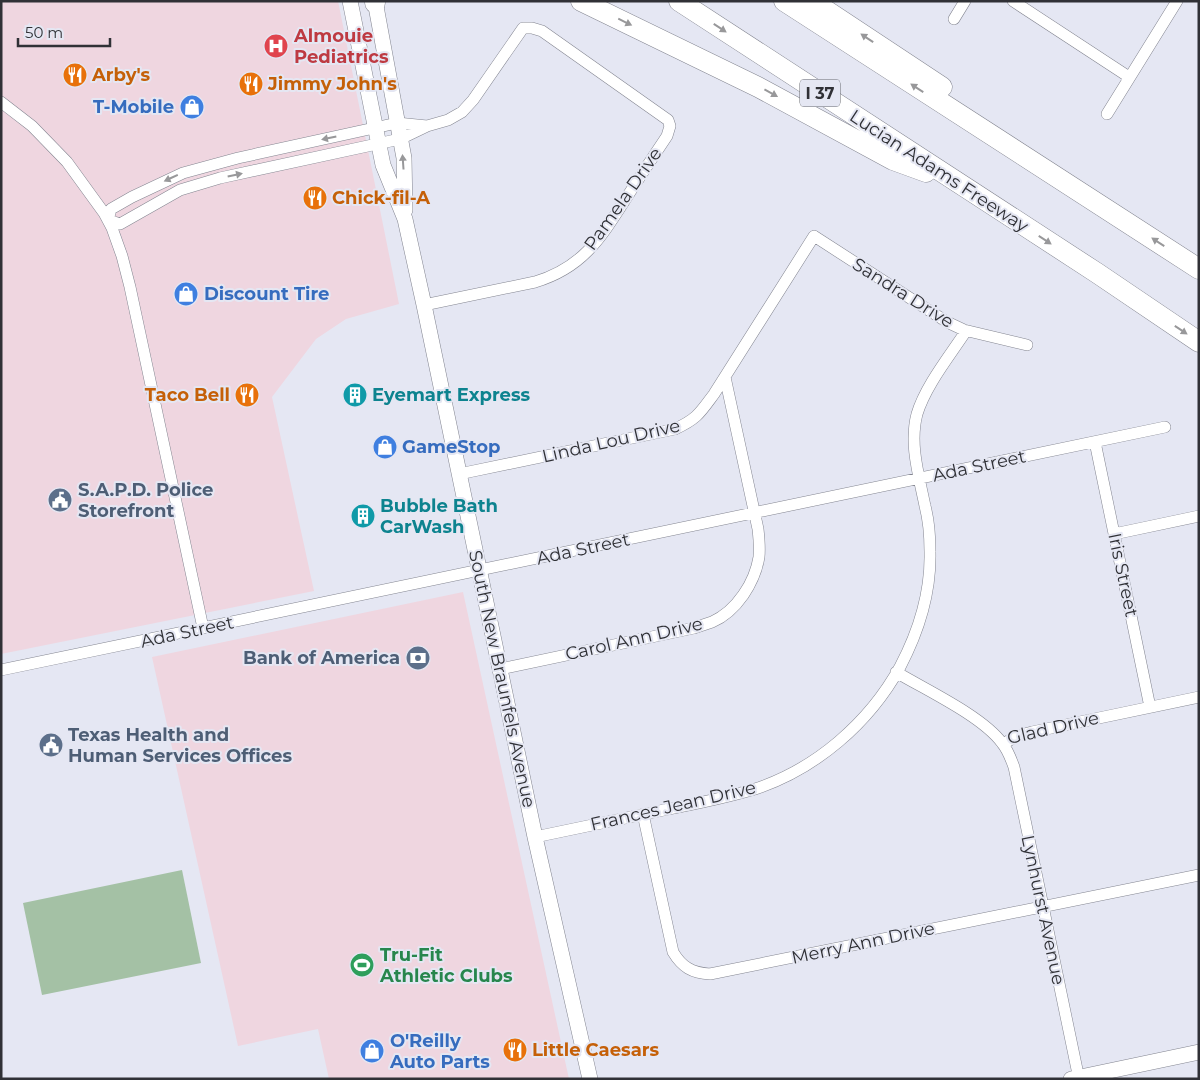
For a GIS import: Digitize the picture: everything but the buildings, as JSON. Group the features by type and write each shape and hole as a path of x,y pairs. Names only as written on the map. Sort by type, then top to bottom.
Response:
{"highway":[{"path":"581,1 758,86 893,160 960,185"},
{"name":"Lucian Adams Freeway","path":"679,1 1097,273 1199,342"},
{"path":"784,1 1199,269"},
{"path":"812,1 940,86 1017,152"}],"main road":[{"name":"South New Braunfels Avenue","path":"350,1 383,165 405,219 535,837 590,1079"},
{"name":"South New Braunfels Avenue","path":"375,2 404,158 405,219"},
{"path":"1076,1078 1199,1052"}],"street":[{"path":"954,19 965,1"},
{"path":"1013,1 1129,77"},
{"path":"1107,114 1177,1"},
{"name":"Pamela Drive","path":"424,305 550,278 578,261 587,254 601,236 667,136 670,126 668,120 542,31 523,28 473,100 462,112 448,120 427,126"},
{"path":"1,102 32,126 67,162 108,220 122,256 203,628"},
{"path":"108,220 111,209 183,173 238,158 376,127 397,123 427,126"},
{"path":"108,220 120,224 180,190 220,178 400,140 427,126"},
{"name":"Sandra Drive","path":"814,236 947,322 964,330 1027,345"},
{"name":"Linda Lou Drive","path":"459,474 675,429 692,422 700,414 725,377 814,236"},
{"name":"Frances Jean Drive","path":"535,837 722,798 756,789 782,778 830,748 852,730 871,709 889,687 916,631 924,609 930,554 929,527 919,479 914,442 917,413 925,395 964,334 964,330"},
{"name":"Carol Ann Drive","path":"500,669 694,628 720,617 740,598 750,583 757,565 758,529 725,377"},
{"name":"Ada Street","path":"1,670 1165,428"},
{"name":"Iris Street","path":"1095,442 1150,707"},
{"path":"1114,534 1199,516"},
{"name":"Glad Drive","path":"896,672 977,720 1003,744 1017,736 1032,732 1199,697"},
{"name":"Lynhurst Avenue","path":"1003,744 1014,767 1076,1078"},
{"name":"Merry Ann Drive","path":"643,814 672,952 688,970 698,974 710,974 1199,875"}],"shaded area":[{"path":"1,1 338,1 399,304 346,319 316,339 272,397 314,591 1,654"},
{"path":"463,592 569,1079 329,1079 318,1029 238,1046 152,657"}],"green space":[{"path":"182,870 201,963 42,995 23,903"}],"place":[{"name":"Almouie Pediatrics","path":"276,46"},
{"name":"Arby's","path":"75,75"},
{"name":"Jimmy John's","path":"251,84"},
{"name":"T-Mobile","path":"192,107"},
{"name":"Chick-fil-A","path":"315,198"},
{"name":"Discount Tire","path":"186,294"},
{"name":"Taco Bell","path":"247,395"},
{"name":"Eyemart Express","path":"355,395"},
{"name":"GameStop","path":"385,447"},
{"name":"S.A.P.D. Police Storefront","path":"60,500"},
{"name":"Bubble Bath CarWash","path":"363,516"},
{"name":"Bank of America","path":"418,658"},
{"name":"Texas Health and Human Services Offices","path":"51,745"},
{"name":"Tru-Fit Athletic Clubs","path":"362,965"},
{"name":"Little Caesars","path":"515,1050"},
{"name":"O'Reilly Auto Parts","path":"372,1051"}]}
